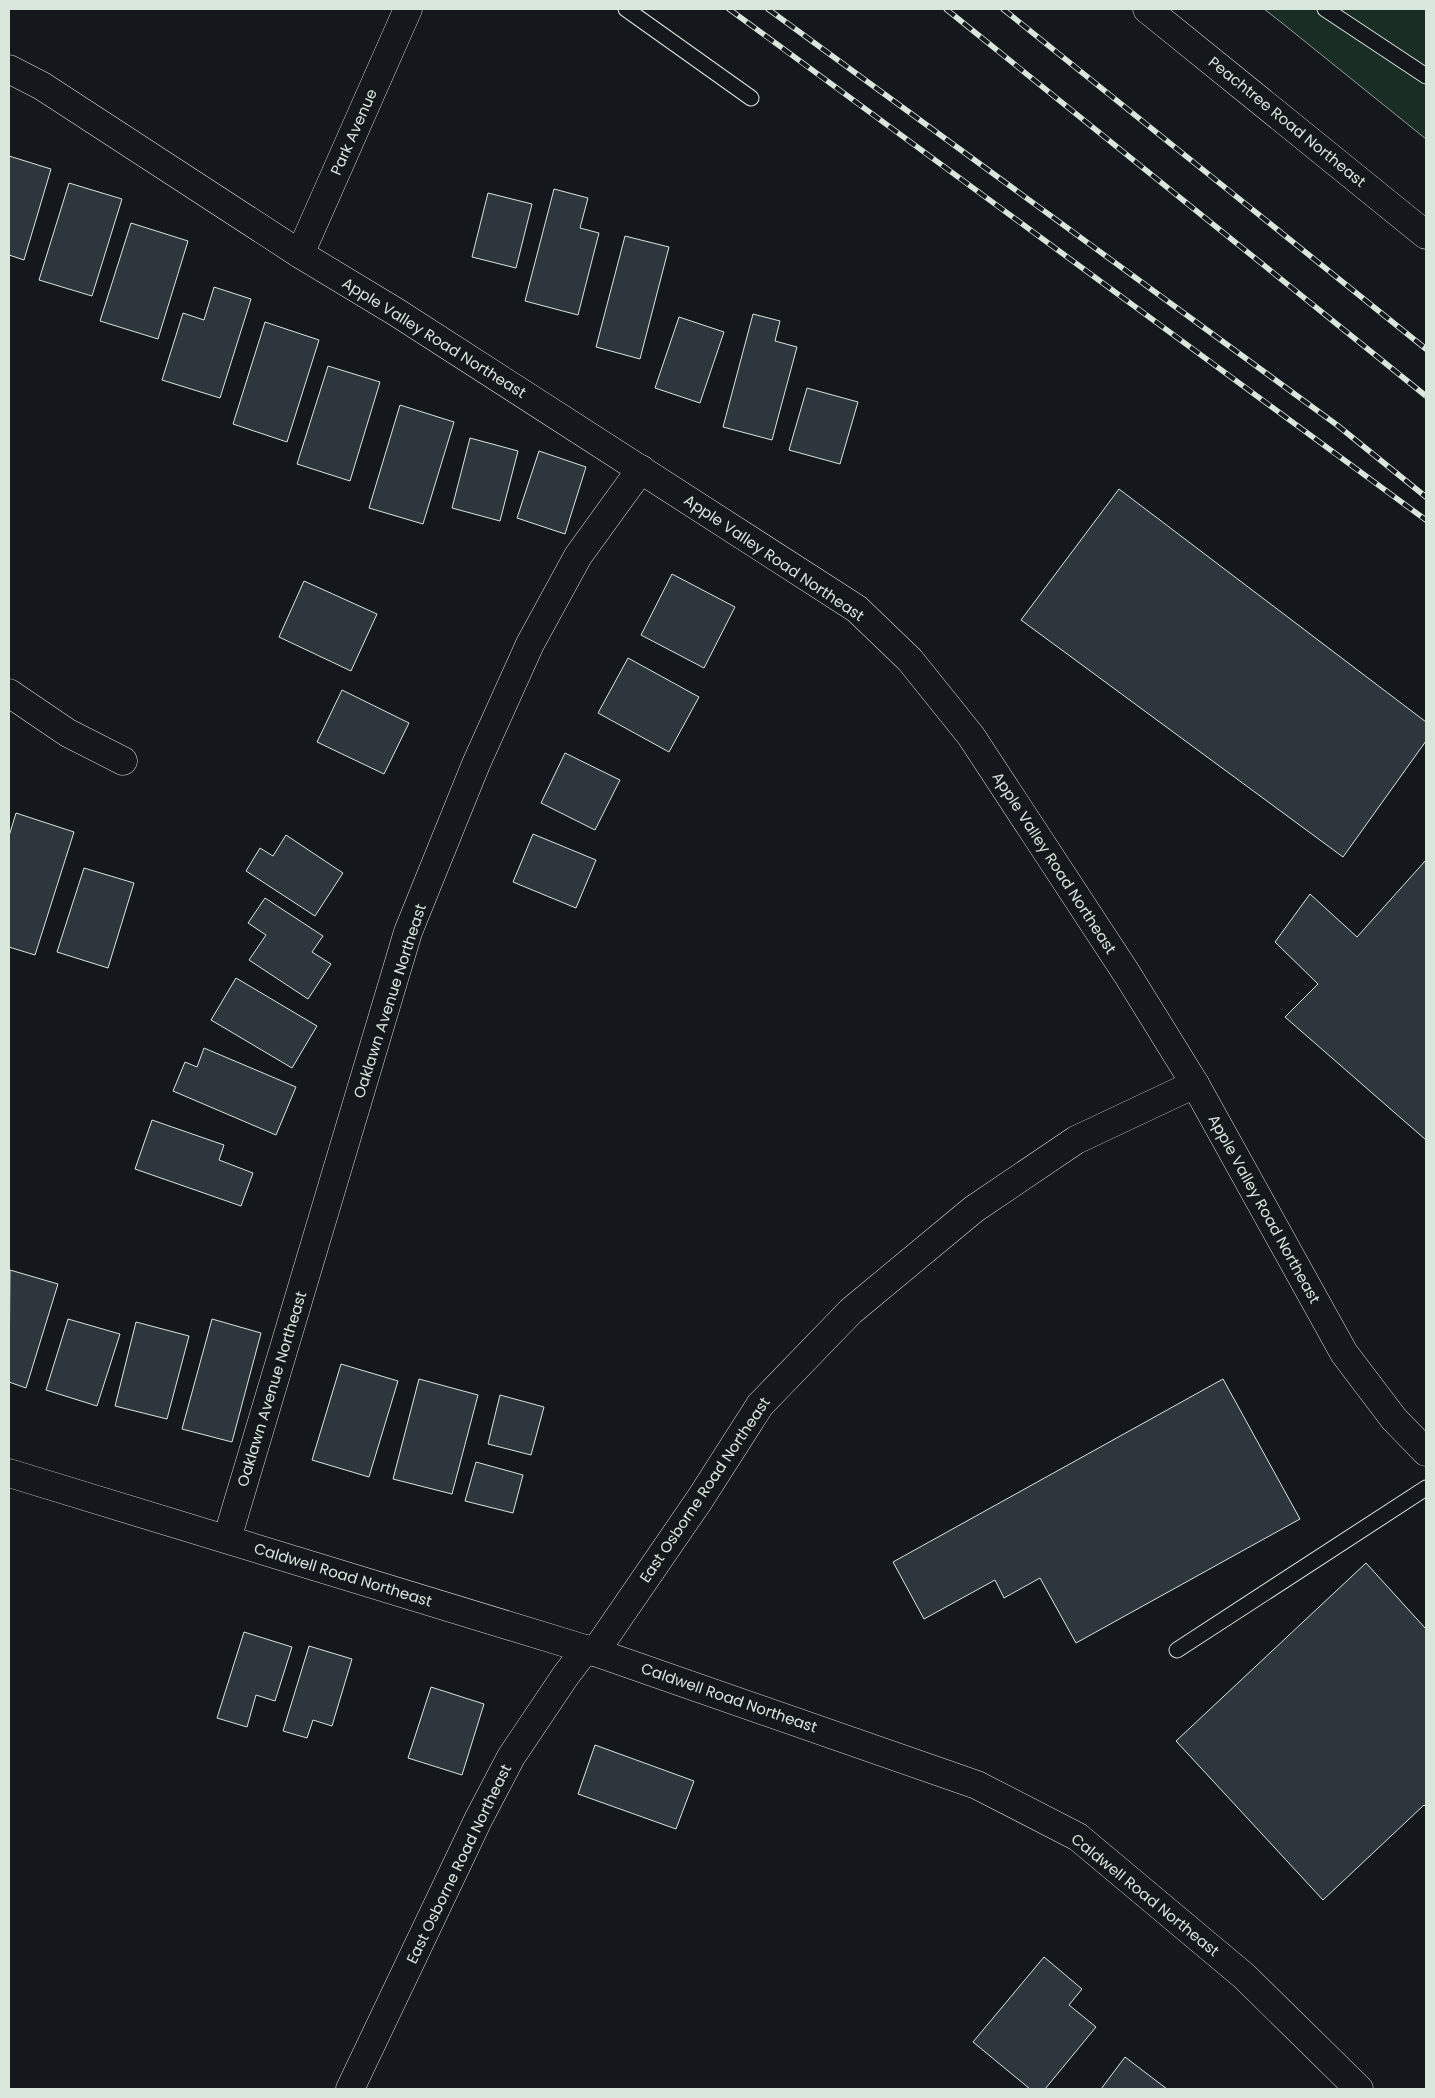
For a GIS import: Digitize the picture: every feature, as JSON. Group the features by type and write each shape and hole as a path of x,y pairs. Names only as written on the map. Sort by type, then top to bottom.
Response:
{"main road":[{"name":"Park Avenue","path":"300,254 408,9"},
{"name":"Peachtree Road Northeast","path":"1147,9 1426,236"},
{"name":"Apple Valley Road Northeast","path":"9,69 42,86 300,254 396,312 857,609 910,660 971,736 1127,974 1195,1084 1344,1353 1394,1419 1426,1452"},
{"name":"Oaklawn Avenue Northeast","path":"227,1539 408,932 476,764 530,644 578,556 641,469"},
{"path":"9,694 68,733 123,762"},
{"name":"East Osborne Road Northeast","path":"350,2089 478,1820 511,1757 566,1675 590,1650 700,1499 760,1405 851,1312 974,1209 1076,1140 1195,1084"},
{"name":"Caldwell Road Northeast","path":"9,1473 590,1650 977,1785 1078,1838 1244,1976 1359,2089"}],"lane":[{"path":"626,9 751,98"},
{"path":"1325,9 1426,76"},
{"path":"1177,1650 1426,1488"}],"green space":[{"path":"1264,9 1426,9 1426,139 1282,23"}],"building":[{"path":"9,156 51,169 24,260 9,255"},
{"path":"69,183 122,199 92,296 39,280"},
{"path":"554,189 588,198 580,228 599,233 578,315 525,301"},
{"path":"488,193 532,204 516,268 472,257"},
{"path":"131,223 188,241 158,339 100,321"},
{"path":"625,236 669,247 640,359 596,347"},
{"path":"214,287 251,299 220,398 162,380 183,313 204,320"},
{"path":"753,314 780,321 775,341 797,347 772,440 723,427"},
{"path":"679,317 724,332 700,403 655,388"},
{"path":"265,322 319,340 287,442 233,424"},
{"path":"328,366 380,382 350,481 297,464"},
{"path":"807,388 858,402 840,464 789,450"},
{"path":"400,405 454,422 423,524 369,508"},
{"path":"470,438 518,451 500,521 452,508"},
{"path":"539,451 586,467 565,534 517,518"},
{"path":"1119,489 1426,722 1426,741 1343,857 1021,620"},
{"path":"672,574 735,607 704,668 641,635"},
{"path":"304,581 377,614 351,671 279,637"},
{"path":"628,658 699,697 669,752 598,713"},
{"path":"342,690 409,723 384,774 317,742"},
{"path":"565,753 620,780 595,830 541,803"},
{"path":"16,813 74,832 35,955 9,947 9,836"},
{"path":"533,834 596,860 576,908 513,882"},
{"path":"286,835 343,873 315,916 246,871 260,848 273,856"},
{"path":"1426,860 1426,1140 1285,1017 1318,984 1275,942 1310,894 1357,937"},
{"path":"84,868 134,883 108,968 57,952"},
{"path":"265,898 323,936 312,952 331,964 308,999 249,960 266,935 248,923"},
{"path":"236,978 317,1026 292,1068 211,1020"},
{"path":"204,1048 296,1087 276,1135 173,1091 185,1062 197,1067"},
{"path":"152,1120 224,1145 219,1160 253,1173 241,1206 135,1169"},
{"path":"10,1270 58,1284 26,1388 9,1382"},
{"path":"68,1319 120,1334 97,1406 46,1390"},
{"path":"212,1319 261,1333 232,1442 182,1429"},
{"path":"136,1322 189,1336 167,1419 115,1406"},
{"path":"341,1364 398,1381 369,1477 312,1460"},
{"path":"419,1379 478,1395 452,1494 393,1479"},
{"path":"1223,1379 1300,1519 1076,1643 1040,1578 1004,1598 995,1580 924,1619 893,1562"},
{"path":"500,1395 544,1407 531,1455 488,1444"},
{"path":"476,1462 523,1475 513,1513 465,1501"},
{"path":"1366,1563 1426,1629 1426,1807 1424,1805 1323,1900 1176,1741"},
{"path":"244,1632 292,1647 275,1701 256,1695 247,1727 217,1718"},
{"path":"309,1646 352,1659 332,1726 313,1720 307,1738 283,1731"},
{"path":"431,1687 484,1704 462,1775 408,1758"},
{"path":"595,1745 694,1781 676,1829 578,1794"},
{"path":"1044,1957 1082,1989 1069,2005 1096,2027 1045,2089 1030,2089 973,2042"},
{"path":"1125,2057 1167,2089 1101,2089"}],"railway":[{"path":"729,9 1426,520"},
{"path":"768,9 1337,425 1426,497"},
{"path":"946,9 1426,396"},
{"path":"1003,9 1426,349"}]}
